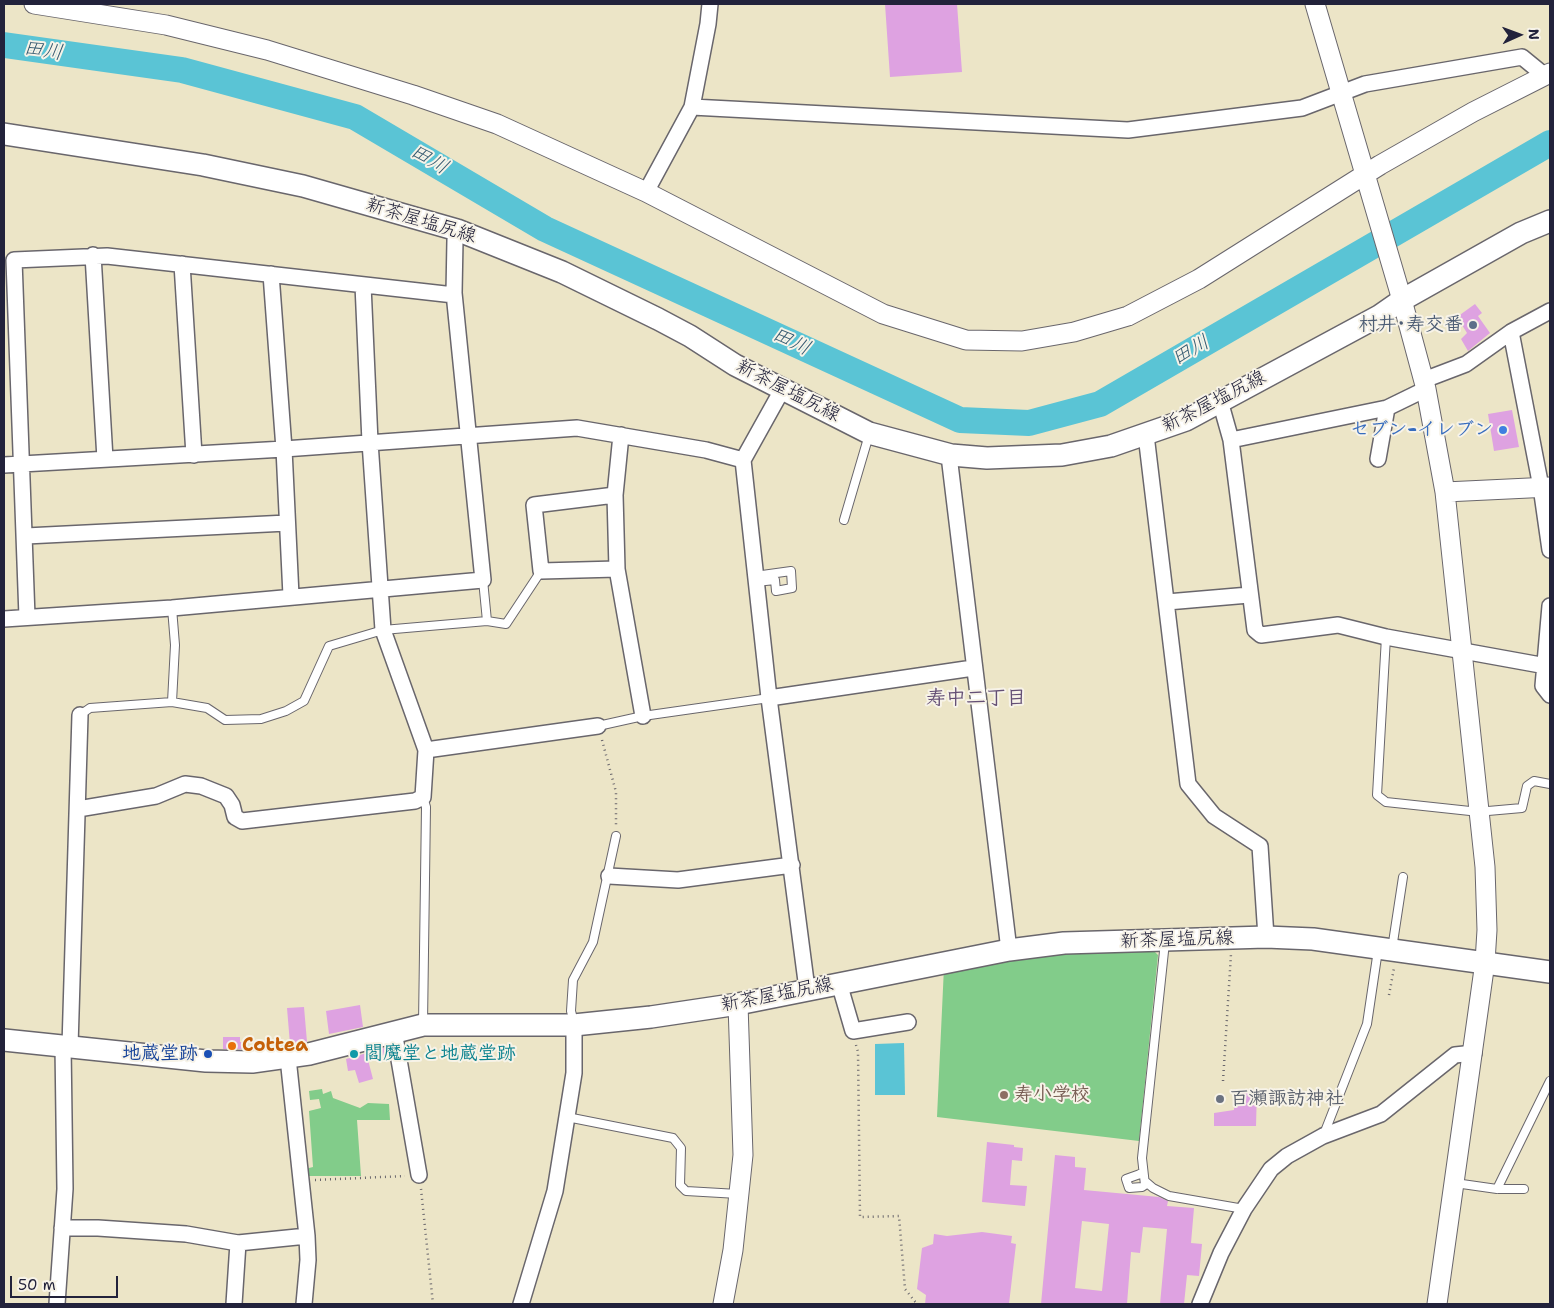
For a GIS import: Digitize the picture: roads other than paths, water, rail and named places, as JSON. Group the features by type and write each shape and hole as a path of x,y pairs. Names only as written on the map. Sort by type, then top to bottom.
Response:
{"main road":[{"name":"新茶屋塩尻線","path":"4,134 54,140 212,167 303,186 457,230 562,272 690,336 735,365 869,433 951,455 987,458 1062,455 1111,446 1186,420 1379,316 1399,290 1550,221"},
{"name":"新茶屋塩尻線","path":"4,1040 234,1063 288,1058 423,1025 574,1025 651,1017 738,1004 1009,950 1064,943 1266,937 1314,940 1550,972"}],"street":[{"path":"44,4 166,25 267,50 404,92 497,124 646,192 883,314 966,340 1022,341 1074,332 1128,316 1198,279 1366,182 1473,112 1547,74 1522,57 1364,84 1302,108 1128,130 692,107"},
{"path":"646,192 692,107 710,4"},
{"path":"1315,4 1425,385 1445,492 1485,866 1487,930 1485,962 1474,1053 1436,1304"},
{"path":"4,619 172,608 482,580 454,295 455,240 457,230"},
{"path":"27,617 26,536 21,465 11,394 9,325 14,260 93,255 454,295"},
{"path":"93,255 105,459"},
{"path":"182,264 194,455"},
{"path":"270,274 284,449 291,596"},
{"path":"78,809 156,796 185,784 201,786 226,796 232,805 235,817 242,821 415,802 423,796 426,750 383,630 382,589 370,442 363,285"},
{"path":"1231,440 1387,408 1425,385 1466,364 1511,332 1550,311"},
{"path":"1511,332 1546,487 1550,550"},
{"path":"782,390 742,460 769,698 807,989"},
{"path":"1220,401 1231,440 1249,595 1255,630 1261,634 1338,625 1386,637 1546,666"},
{"path":"1378,459 1387,408"},
{"path":"4,465 194,455 578,428 706,450 742,460"},
{"path":"621,435 614,495 617,569 643,716"},
{"path":"1146,435 1188,784 1214,816 1260,846 1266,937"},
{"path":"950,464 973,668 1009,950"},
{"path":"1445,492 1546,487"},
{"path":"614,495 534,505 541,571 617,569"},
{"path":"26,536 287,522"},
{"path":"1166,602 1249,595"},
{"path":"1550,606 1543,686 1550,695"},
{"path":"769,698 973,668"},
{"path":"57,1304 66,1189 66,1046 78,809 80,715"},
{"path":"426,750 598,726"},
{"path":"609,876 678,880 792,865"},
{"path":"839,984 853,1031 908,1022"},
{"path":"724,1304 740,1194 743,1155 738,1004"},
{"path":"521,1304 555,1191 574,1073 574,1025"},
{"path":"394,1031 419,1175"},
{"path":"1200,1304 1221,1252 1244,1209 1271,1169 1287,1156 1323,1136 1381,1114 1455,1055 1474,1053"},
{"path":"288,1058 307,1236 308,1260 304,1304"},
{"path":"62,1228 98,1228 186,1234 238,1243 307,1236"},
{"path":"234,1304 238,1243"}],"lane":[{"path":"844,520 869,433"},
{"path":"80,715 90,708 172,702 207,708 225,720 261,719 286,711 304,701 329,646 383,630 487,621 506,624 541,571"},
{"path":"791,572 792,588 776,591 775,580 756,579 791,572"},
{"path":"482,580 487,621"},
{"path":"172,608 175,645 172,702"},
{"path":"1386,637 1378,795 1386,802 1479,812 1522,808 1527,786 1534,781 1550,784"},
{"path":"598,726 643,716 769,698"},
{"path":"423,796 426,807 423,1025"},
{"path":"574,1025 571,1011 573,980 593,942 609,876 616,836"},
{"path":"1323,1136 1367,1024 1388,951 1403,877"},
{"path":"1165,941 1142,1158 1145,1179 1153,1188 1169,1196 1244,1209"},
{"path":"1497,1189 1550,1081"},
{"path":"567,1117 673,1138 681,1148 680,1185 686,1191 740,1194"},
{"path":"1454,1183 1497,1189 1524,1189"}],"water":[{"path":"904,1043 905,1095 875,1095 875,1044"}],"waterway":[{"name":"田川","path":"4,45 182,70 355,117 545,229 960,420 1029,423 1100,404 1550,143"}],"place":[{"name":"村井･寿交番","path":"1473,325"},
{"name":"セブン-イレブン","path":"1503,430"},
{"name":"Cottea","path":"232,1046"},
{"name":"地蔵堂跡","path":"208,1054"},
{"name":"閻魔堂と地蔵堂跡","path":"354,1054"},
{"name":"寿小学校","path":"1004,1095"},
{"name":"百瀬諏訪神社","path":"1220,1099"}],"district":[{"name":"寿中二丁目","path":"976,699"}]}
